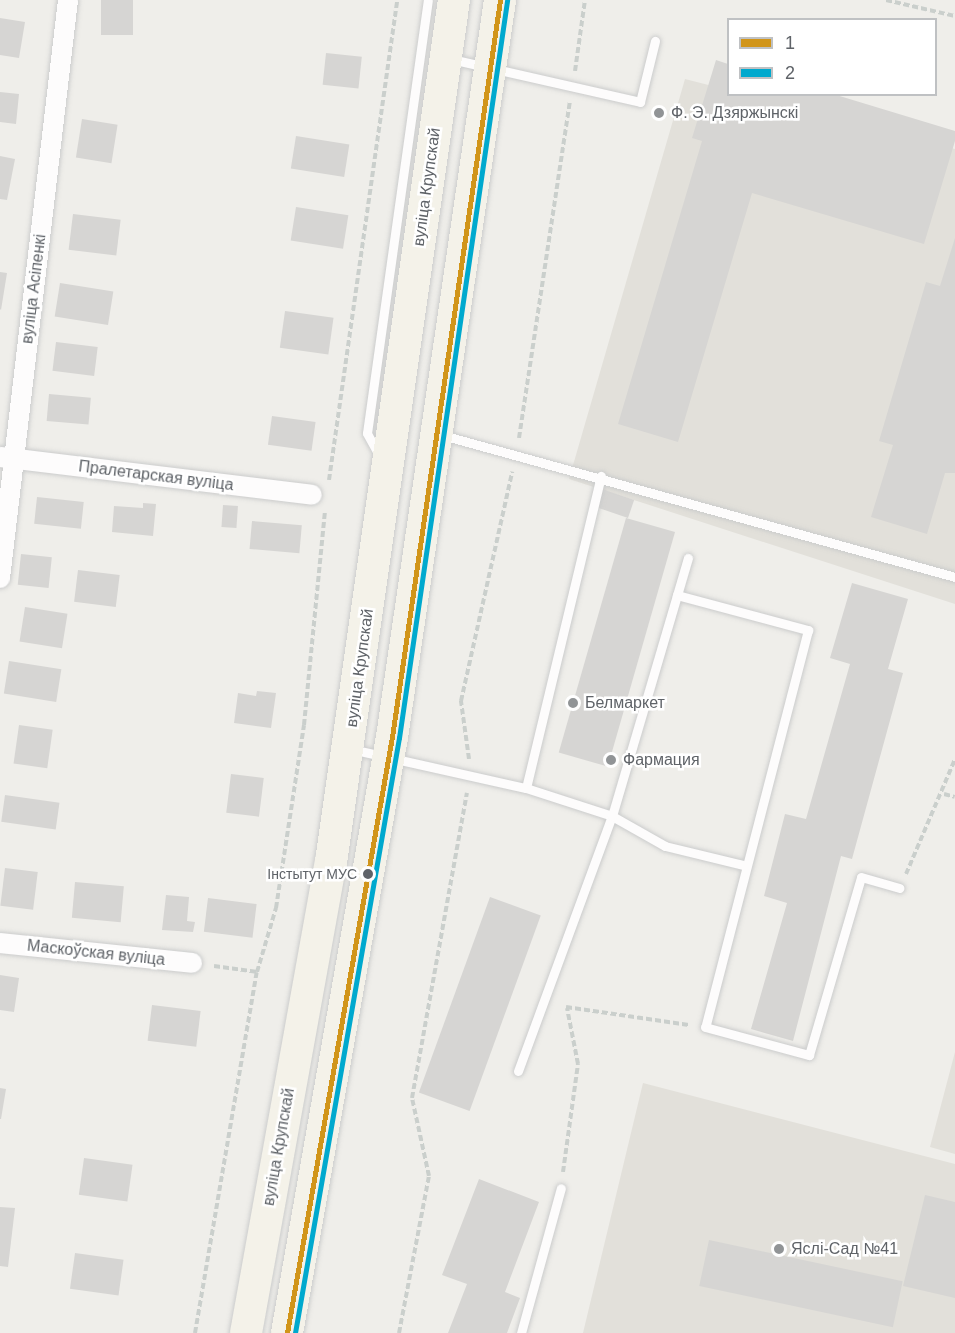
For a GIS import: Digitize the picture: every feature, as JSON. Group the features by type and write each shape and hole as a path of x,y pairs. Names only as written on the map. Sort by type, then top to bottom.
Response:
{"main road":[{"name":"вуліца Крупскай","path":"246,1333 348,748 454,0"},
{"path":"287,1333 389,756 500,0"}],"street":[{"name":"вуліца Асіпенкі","path":"0,578 7,457 68,0"},
{"name":"Пралетарская вуліца","path":"7,457 322,496"},
{"name":"Маскоўская вуліца","path":"0,943 192,963"}],"lane":[{"path":"388,470 367,433 428,0"},
{"path":"445,57 640,102 655,41"},
{"path":"437,434 601,476 955,577"},
{"path":"526,788 601,476"},
{"path":"518,1071 612,816 688,558"},
{"path":"677,595 808,630 743,865 705,1027 809,1055 861,877 899,888"},
{"path":"348,748 526,788 612,816 665,846 743,865"},
{"path":"521,1333 561,1188"}],"path":[{"path":"195,1333 257,972 276,908 304,725 322,496 397,0"},
{"path":"399,1333 429,1176 412,1098 471,775 461,701 516,454 585,0"},
{"path":"886,0 955,16"},
{"path":"899,888 944,794 955,759"},
{"path":"944,794 955,797"},
{"path":"192,963 257,972"},
{"path":"543,1002 567,1008 705,1027"},
{"path":"561,1188 578,1064 567,1008"}],"shaded area":[{"path":"685,79 727,90 727,96 736,96 955,149 955,604 569,479"},
{"path":"955,1052 955,1154 930,1147"},
{"name":"Яслі-Сад №41","path":"643,1083 955,1164 955,1333 583,1333"}],"building":[{"path":"101,0 133,0 133,35 101,35"},
{"path":"0,18 25,22 19,58 0,55"},
{"path":"326,53 362,57 358,89 323,85"},
{"path":"716,60 727,64 727,96 840,96 955,131 955,141 924,244 752,193 678,442 618,424 702,141 692,138"},
{"path":"0,92 19,94 16,124 0,122"},
{"path":"82,119 118,125 111,163 76,158"},
{"path":"296,136 349,144 344,177 291,169"},
{"path":"0,156 15,159 7,200 0,199"},
{"path":"296,207 348,215 343,249 291,241"},
{"path":"73,214 121,220 116,256 69,250"},
{"path":"955,238 955,473 945,473 927,534 871,517 893,445 879,441 926,282 940,286"},
{"path":"0,272 7,273 1,310 0,309"},
{"path":"60,283 113,291 108,325 55,317"},
{"path":"285,311 334,318 328,354 280,348"},
{"path":"56,342 98,347 94,376 52,371"},
{"path":"49,394 91,398 88,425 47,421"},
{"path":"272,416 316,422 312,451 268,445"},
{"path":"602,489 634,500 628,518 596,507"},
{"path":"37,497 84,502 81,529 34,524"},
{"path":"143,503 156,504 153,536 112,532 114,506 143,508"},
{"path":"223,505 238,506 236,528 221,527"},
{"path":"626,518 675,532 608,767 559,753"},
{"path":"252,521 302,525 299,553 250,549"},
{"path":"21,554 52,557 49,588 18,585"},
{"path":"78,570 120,575 116,607 74,602"},
{"path":"852,583 908,599 888,669 903,673 852,859 841,856 793,1041 751,1029 787,903 764,896 785,814 806,819 850,664 830,658"},
{"path":"25,607 67,614 62,648 20,642"},
{"path":"9,661 61,669 56,702 4,694"},
{"path":"257,691 276,693 271,728 234,723 238,693 256,696"},
{"path":"19,725 53,730 47,768 14,764"},
{"path":"231,774 264,778 259,817 226,813"},
{"path":"5,795 59,803 56,829 1,822"},
{"path":"5,868 38,872 33,910 0,906"},
{"path":"75,882 124,886 121,922 72,918"},
{"path":"166,895 189,897 187,921 195,922 193,932 162,930"},
{"path":"490,897 541,915 470,1111 419,1092"},
{"path":"208,898 257,904 252,938 204,932"},
{"path":"0,975 19,978 14,1012 0,1010"},
{"path":"152,1005 201,1011 196,1047 148,1041"},
{"path":"0,1088 6,1089 1,1119 0,1119"},
{"path":"84,1158 133,1165 127,1201 79,1195"},
{"path":"479,1179 539,1202 505,1292 520,1298 507,1333 448,1333 467,1284 442,1275"},
{"path":"925,1195 955,1202 955,1298 903,1286"},
{"path":"0,1207 15,1208 8,1267 0,1266"},
{"path":"709,1240 903,1281 893,1327 699,1286"},
{"path":"75,1253 124,1260 119,1295 70,1289"}],"transit line":[{"name":"1","path":"287,1333 392,737 500,0"},
{"name":"2","path":"295,1333 399,738 507,1"}],"place":[{"name":"Ф. Э. Дзяржынскі","path":"659,113"},
{"name":"Белмаркет","path":"573,703"},
{"name":"Фармация","path":"611,760"},
{"name":"Інстытут МУС","path":"368,874"},
{"name":"Яслі-Сад №41","path":"779,1249"}]}
